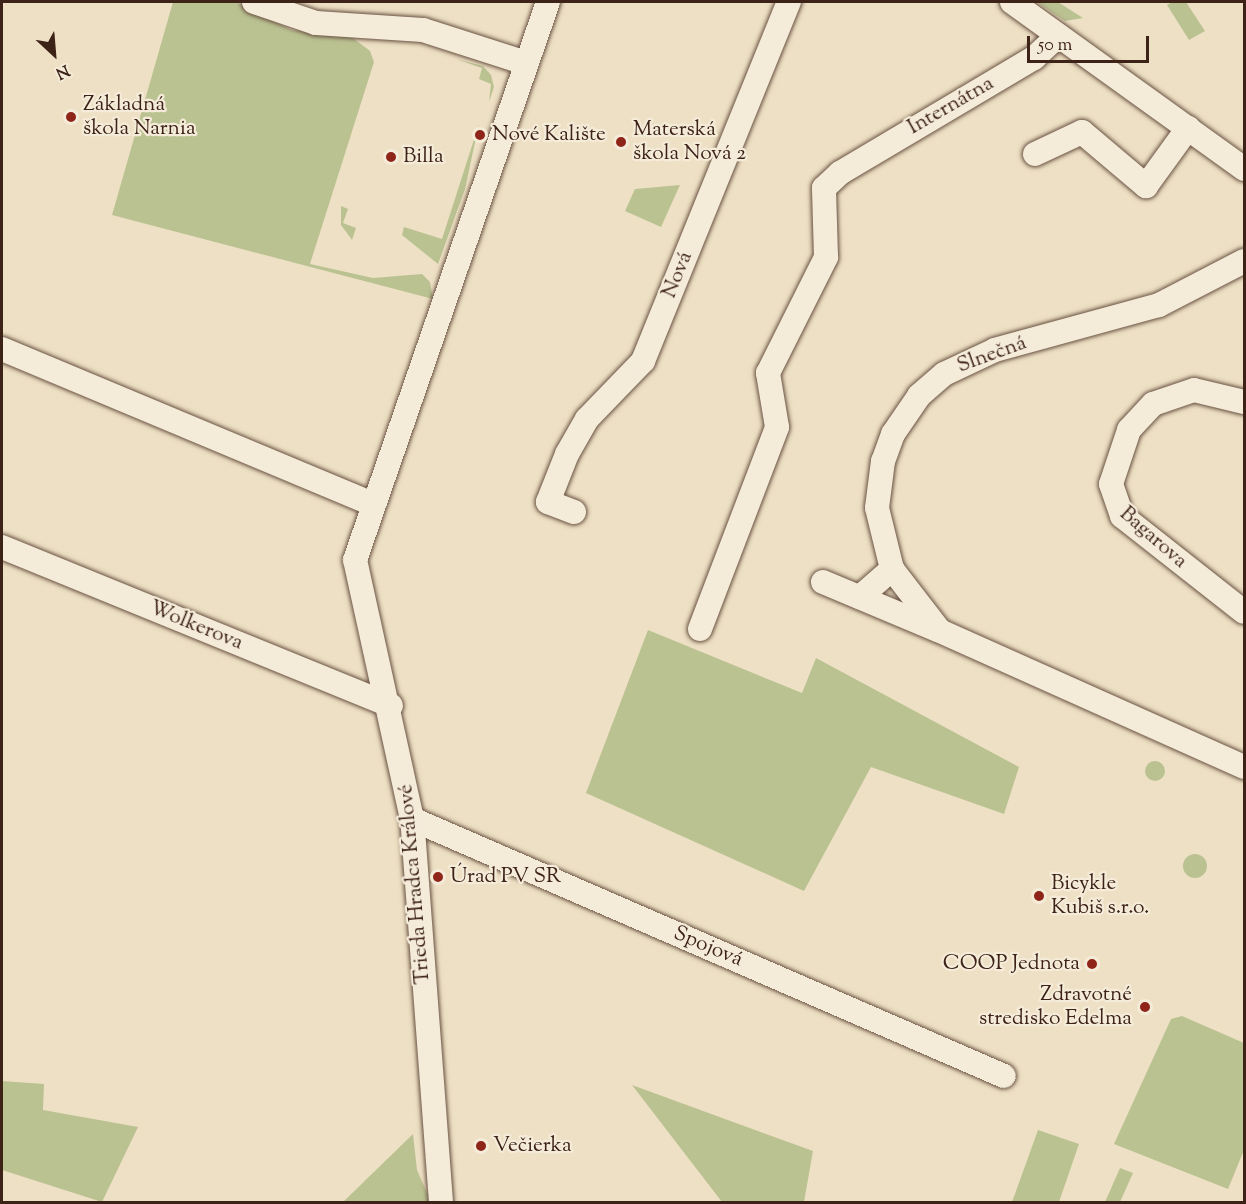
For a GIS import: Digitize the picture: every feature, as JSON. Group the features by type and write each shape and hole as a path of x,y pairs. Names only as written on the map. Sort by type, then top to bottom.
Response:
{"street":[{"path":"254,2 316,23 423,30 526,63"},
{"path":"2,349 373,504 548,2"},
{"name":"Nová","path":"574,512 548,502 567,454 587,419 643,361 789,2"},
{"path":"1012,2 1245,169"},
{"name":"Internátna","path":"700,629 777,428 768,373 820,277 826,257 824,188 840,172 1034,58 1058,36"},
{"path":"1035,154 1082,132 1146,186 1188,128"},
{"name":"Slnečná","path":"940,631 892,569 877,508 883,460 904,414 944,374 995,350 1159,305 1245,261"},
{"name":"Bagarova","path":"1245,402 1194,390 1153,404 1129,430 1111,483 1122,516 1245,612"},
{"name":"Trieda Hradca Králové","path":"373,504 356,571 391,706 412,819 441,1203"},
{"name":"Wolkerova","path":"2,547 391,706"},
{"path":"860,597 892,569"},
{"name":"Slnečná","path":"823,582 940,631 1042,679 1245,767"},
{"name":"Spojová","path":"412,819 1004,1076"}],"green space":[{"path":"173,2 236,2 291,30 353,38 370,51 374,62 310,264 373,278 422,274 430,282 433,299 112,215"},
{"path":"1037,2 1058,2 1083,18 1065,21"},
{"path":"1172,2 1186,2 1205,31 1189,40 1167,5"},
{"path":"456,59 483,66 491,75 494,87 489,102 491,84 479,79 482,68"},
{"path":"479,124 465,189 438,264 402,235 404,227 442,239"},
{"path":"680,185 661,227 625,211 635,189"},
{"path":"341,206 348,209 343,223 356,228 352,240 341,225"},
{"path":"648,630 802,693 816,658 1019,767 1004,814 871,767 804,891 586,793"},
{"path":"1155,761 1162,764 1165,771 1162,778 1155,781 1148,778 1145,771 1148,764"},
{"path":"1195,854 1203,858 1207,866 1203,874 1195,878 1187,874 1183,866 1187,858"},
{"path":"1182,1016 1244,1043 1244,1150 1228,1189 1114,1144 1171,1019"},
{"path":"2,1081 44,1084 43,1110 138,1127 102,1202 2,1170"},
{"path":"632,1085 813,1151 804,1202 722,1202"},
{"path":"1038,1130 1079,1144 1059,1202 1012,1202"},
{"path":"413,1134 417,1170 431,1202 343,1202"},
{"path":"1120,1168 1133,1173 1120,1202 1105,1202"}],"place":[{"name":"Základná škola Narnia","path":"71,117"},
{"name":"Nové Kalište","path":"480,135"},
{"name":"Materská škola Nová 2","path":"621,142"},
{"name":"Billa","path":"391,157"},
{"name":"Úrad PV SR","path":"438,877"},
{"name":"Bicykle Kubiš s.r.o.","path":"1039,896"},
{"name":"COOP Jednota","path":"1092,964"},
{"name":"Zdravotné stredisko Edelma","path":"1145,1007"},
{"name":"Večierka","path":"481,1146"}]}
